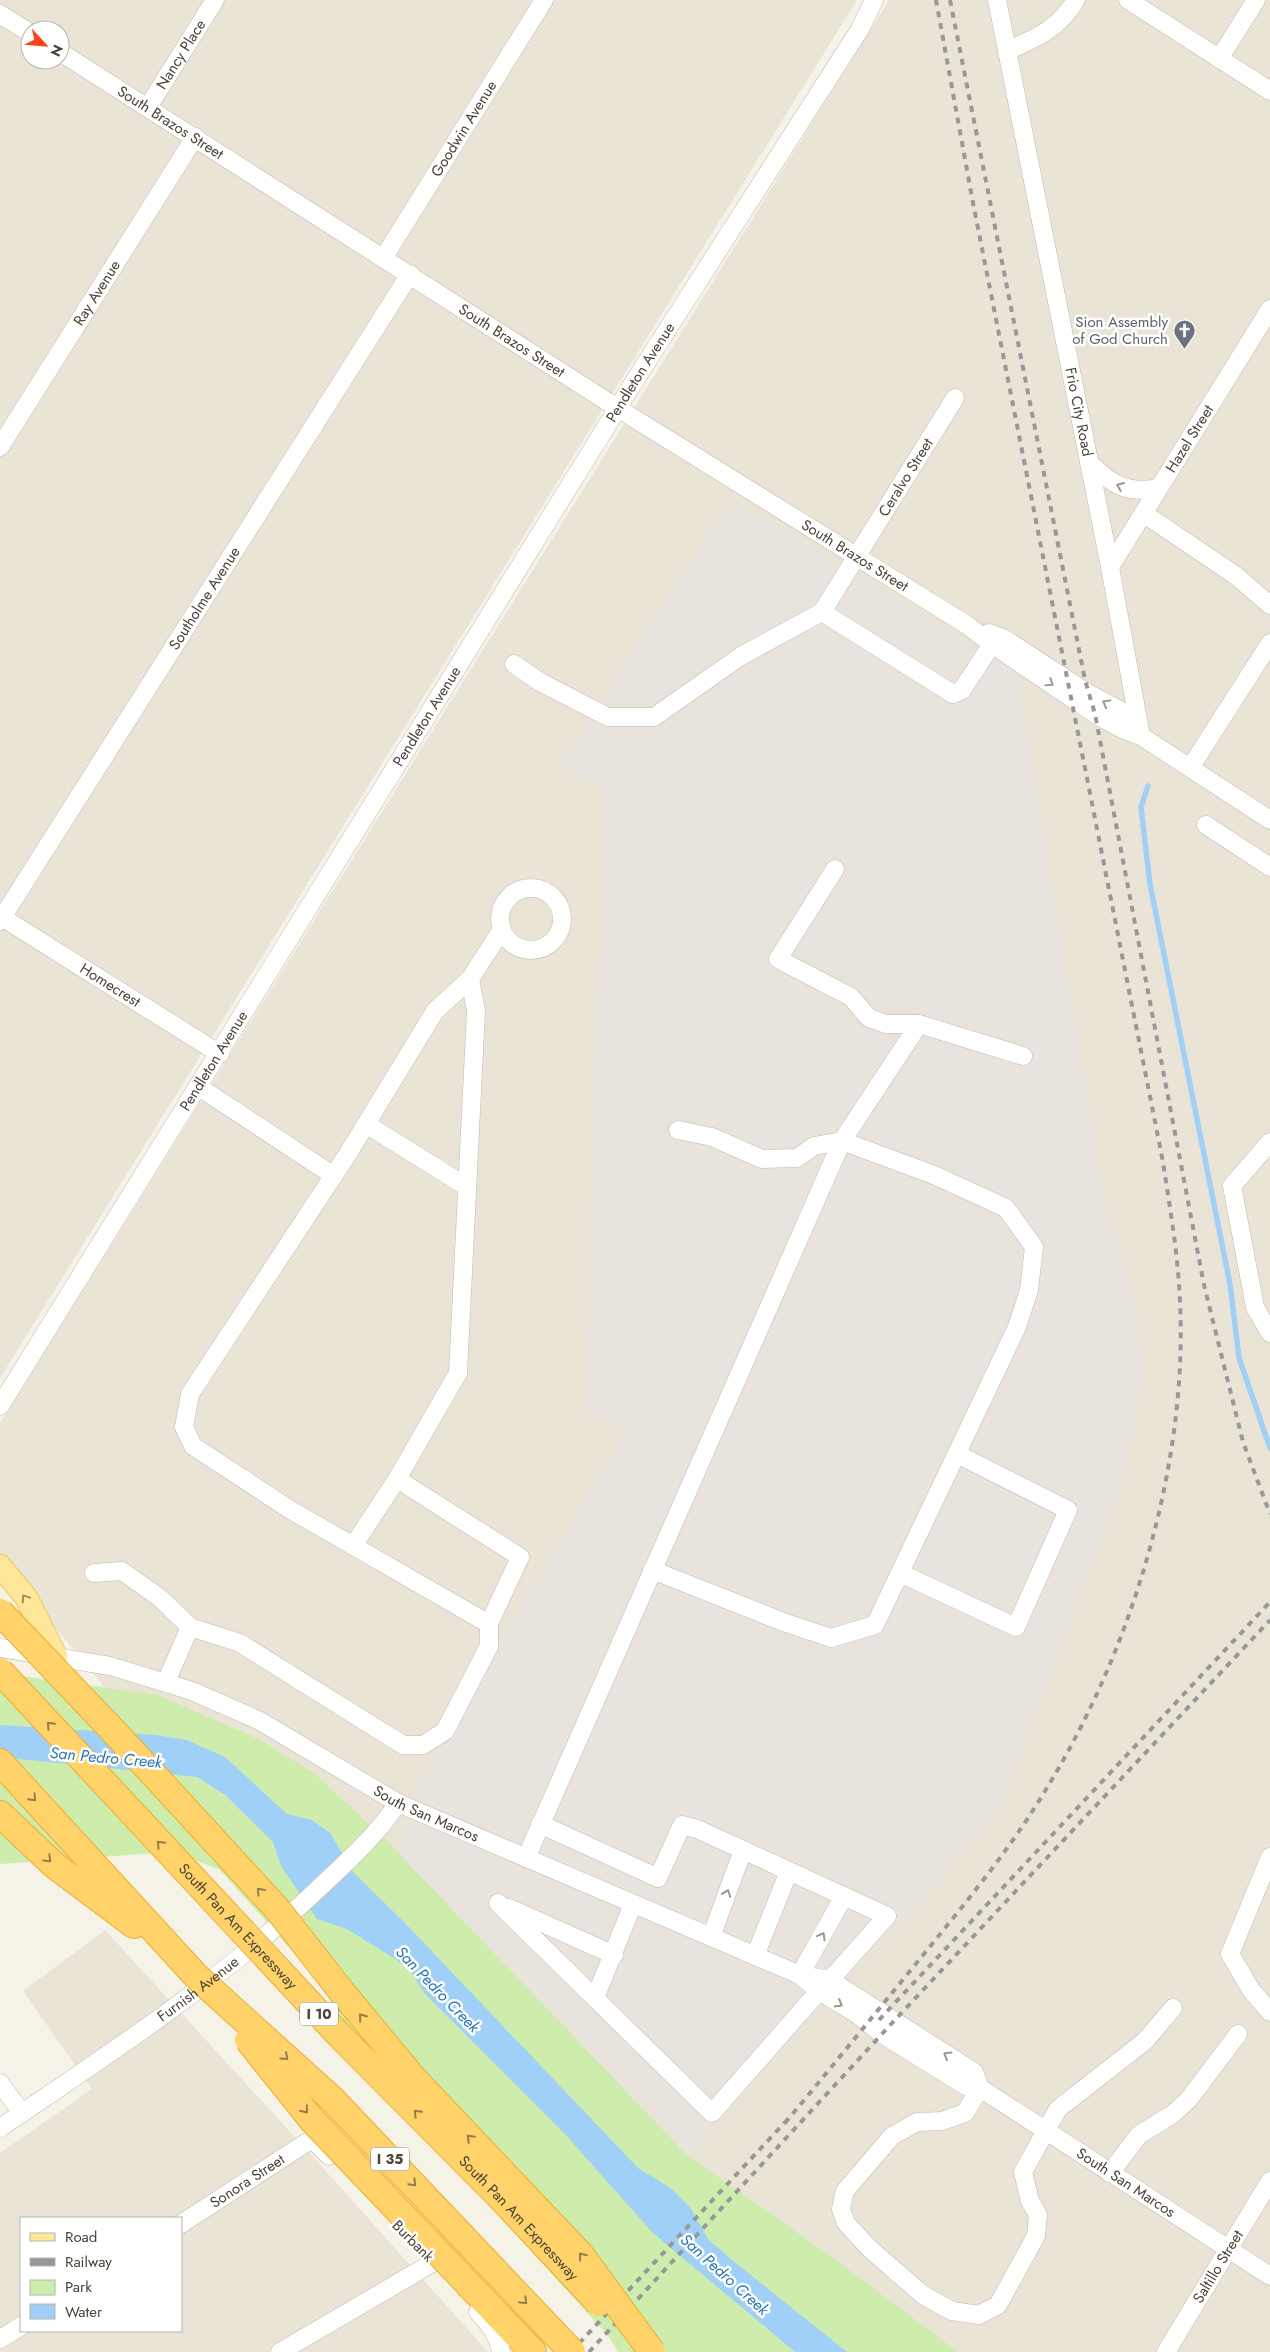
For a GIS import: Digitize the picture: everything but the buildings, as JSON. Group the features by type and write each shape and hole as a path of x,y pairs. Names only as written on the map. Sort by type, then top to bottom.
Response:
{"highway":[{"path":"0,1612 120,1738 278,1910 342,1992 414,2079 581,2255 652,2352"},
{"name":"South Pan Am Expressway","path":"0,1671 333,2028 505,2203 643,2352"},
{"path":"0,1762 190,1969 312,2120 532,2352"},
{"path":"0,1814 54,1864 190,1969"},
{"name":"I 35","path":"190,1969 332,2099 572,2352"},
{"path":"470,2286 525,2352"}],"main road":[{"path":"0,1566 26,1597 56,1656"},
{"path":"0,1598 15,1616 56,1656"}],"street":[{"name":"Nancy Place","path":"148,107 215,0"},
{"name":"Goodwin Avenue","path":"384,257 544,0"},
{"name":"Pendleton Avenue","path":"0,1406 620,409 637,377 860,29 874,0"},
{"name":"Pendleton Avenue","path":"860,29 887,0"},
{"name":"Frio City Road","path":"997,0 1110,566 1141,736"},
{"path":"1007,51 1044,35 1056,26 1076,0"},
{"path":"1128,0 1270,91"},
{"path":"1219,59 1256,0"},
{"path":"0,14 20,26"},
{"name":"South Brazos Street","path":"70,58 620,409 967,625 1095,714 1125,732 1141,736 1270,820"},
{"name":"Ray Avenue","path":"0,448 195,137"},
{"name":"Southolme Avenue","path":"1,918 410,274"},
{"name":"Hazel Street","path":"1110,566 1270,310"},
{"name":"Ceralvo Street","path":"822,612 954,398"},
{"path":"1089,462 1106,480 1126,489 1143,491 1158,488"},
{"path":"1143,513 1235,575 1270,606"},
{"path":"514,664 540,682 608,717 654,717 741,656 822,612 953,694 962,690 992,644"},
{"name":"South Brazos Street","path":"967,625 1005,638 1089,694 1125,713 1141,736"},
{"path":"1190,768 1270,643"},
{"path":"1206,825 1270,867"},
{"path":"835,869 778,960 851,997 869,1018 886,1024 919,1024 1023,1056"},
{"name":"Homecrest","path":"1,918 220,1054"},
{"path":"488,1624 289,1509 193,1446 184,1428 190,1394 334,1176 434,1011 470,979 502,931"},
{"path":"353,1546 397,1479 458,1373 476,1011 470,979"},
{"path":"526,1858 842,1140 919,1024"},
{"path":"199,1087 334,1176"},
{"path":"366,1124 467,1187"},
{"path":"652,1570 786,1623 831,1638 876,1625 1017,1327 1029,1290 1034,1248 1006,1208 934,1175 842,1140 814,1146 797,1158 762,1159 712,1138 678,1130"},
{"path":"1270,1142 1232,1186 1255,1307 1270,1333"},
{"path":"900,1573 1016,1627 1068,1510 956,1454"},
{"path":"94,1573 122,1571 160,1598 190,1627 240,1643 404,1745 423,1745 445,1731 489,1646 488,1624 520,1557 397,1479"},
{"path":"166,1682 190,1627"},
{"name":"South San Marcos","path":"0,1648 110,1666 166,1682 208,1697 258,1720 398,1803 824,1986 974,2072 980,2088 1270,2276"},
{"name":"Furnish Avenue","path":"0,2128 168,2012 273,1932 370,1840 398,1803"},
{"path":"540,1824 658,1878 682,1825 697,1829 887,1916 712,2112 498,1903 614,1956"},
{"path":"711,1937 743,1850"},
{"path":"1270,1857 1230,1954 1251,1990 1270,2012"},
{"path":"755,1956 789,1872"},
{"path":"800,1975 844,1896"},
{"path":"595,1998 614,1956 633,1904"},
{"path":"980,2088 964,2114 942,2121 917,2122 892,2136 845,2191 841,2209 846,2223 870,2249 923,2295 952,2312 979,2315 998,2306 1036,2236 1038,2215 1030,2201 1023,2172 1058,2110 1145,2041 1173,2008"},
{"path":"1110,2173 1139,2135 1173,2114 1189,2099 1238,2034"},
{"path":"0,2083 22,2113"},
{"name":"Sonora Street","path":"182,2223 312,2139"},
{"name":"Burbank","path":"312,2139 434,2262 493,2328 499,2340 501,2352"},
{"name":"Saltillo Street","path":"1166,2352 1270,2181"},
{"path":"280,2352 434,2262"},
{"path":"0,2339 20,2327"}],"shaded area":[{"path":"0,0 857,0 0,1378"},
{"path":"889,0 1270,0 1270,2352 707,2352 206,1811 0,1560 0,1423"},
{"path":"732,500 1016,671 1102,1189 1139,1321 1141,1390 1122,1482 997,1816 687,2155 400,1855 416,1788 625,1432 586,1410 603,790 559,765"},
{"path":"105,1930 315,2159 488,2352 0,2352 0,2153 92,2089 23,1991"}],"green space":[{"path":"0,1673 158,1695 258,1739 314,1773 385,1839 687,2155 832,2257 958,2352 618,2352 610,2338 409,2117 308,1968 219,1869 172,1852 0,1864"}],"water":[{"name":"San Pedro Creek","path":"0,1725 156,1735 187,1740 225,1757 287,1814 312,1820 330,1833 353,1872 406,1924 638,2168 672,2189 690,2207 708,2239 847,2352 795,2352 653,2233 565,2134 425,1994 408,1967 347,1929 317,1919 281,1866 273,1842 225,1795 197,1777 0,1757"}],"waterway":[{"path":"1148,786 1141,807 1150,884 1230,1284 1239,1358 1270,1448"}],"railway":[{"path":"785,2123 985,1878 1031,1813 1076,1737 1104,1679 1128,1618 1148,1556 1163,1492 1174,1428 1180,1364 1179,1284 1163,1162 973,203 936,0"},
{"path":"950,0 1085,680 1095,714 1204,1285 1243,1442 1270,1514"},
{"path":"879,2020 1270,1602"},
{"path":"589,2352 893,2022 1270,1620"},
{"path":"571,2352 789,2118"}],"place":[{"name":"Sion Assembly of God Church","path":"1184,350"}]}
